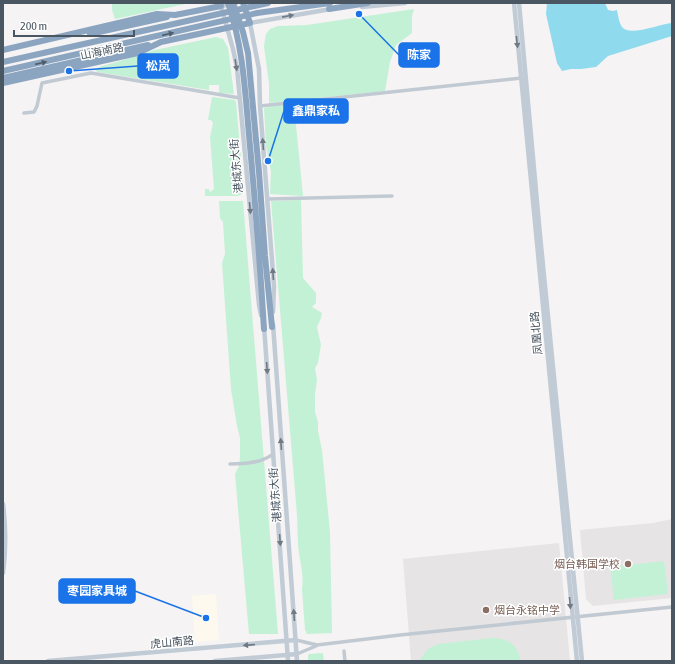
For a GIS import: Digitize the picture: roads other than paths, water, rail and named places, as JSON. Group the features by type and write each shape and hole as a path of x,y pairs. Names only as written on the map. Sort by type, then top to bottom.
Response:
{"highway":[{"name":"港城东大街","path":"228,3 242,55 272,327"},
{"name":"港城东大街","path":"233,3 248,53 264,329"},
{"name":"港城东大街","path":"243,3 250,24"},
{"path":"3,62 268,3"},
{"path":"3,71 257,13 368,3"},
{"name":"山海南路","path":"3,50 157,14 175,14 220,5"},
{"path":"3,53 146,22 175,14"},
{"name":"山海南路","path":"3,83 138,53 160,42 227,27 250,24"},
{"path":"3,78 160,42"}],"street":[{"path":"220,5 236,3"},
{"path":"250,24 329,6 405,3"},
{"name":"凤凰北路","path":"514,3 574,617 582,661"},
{"name":"凤凰北路","path":"519,3 577,661"},
{"name":"港城东大街","path":"220,5 237,68 259,305 264,329 288,642 288,661"},
{"name":"港城东大街","path":"250,24 259,69 260,106 274,286 272,327 298,661"},
{"path":"24,113 34,112 37,106 42,83 86,73 240,98"},
{"path":"260,106 521,78"},
{"path":"268,199 392,196"},
{"path":"230,464 243,464 267,459 273,454"},
{"path":"3,504 5,524 5,558 3,573"},
{"path":"214,661 297,654 318,645 672,607"},
{"path":"296,640 318,645"},
{"name":"虎山南路","path":"48,661 288,642 296,640"},
{"path":"344,651 345,661"}],"water":[{"path":"547,3 605,3 608,10 617,10 623,28 627,30 639,30 672,23 672,36 608,56 596,67 562,71 557,63 546,14"}],"place":[{"name":"陈家","path":"359,14"},
{"name":"松岚","path":"69,71"},
{"name":"鑫鼎家私","path":"268,161"},
{"name":"烟台韩国学校","path":"628,564"},
{"name":"烟台永铭中学","path":"486,610"},
{"name":"枣园家具城","path":"206,618"}]}
